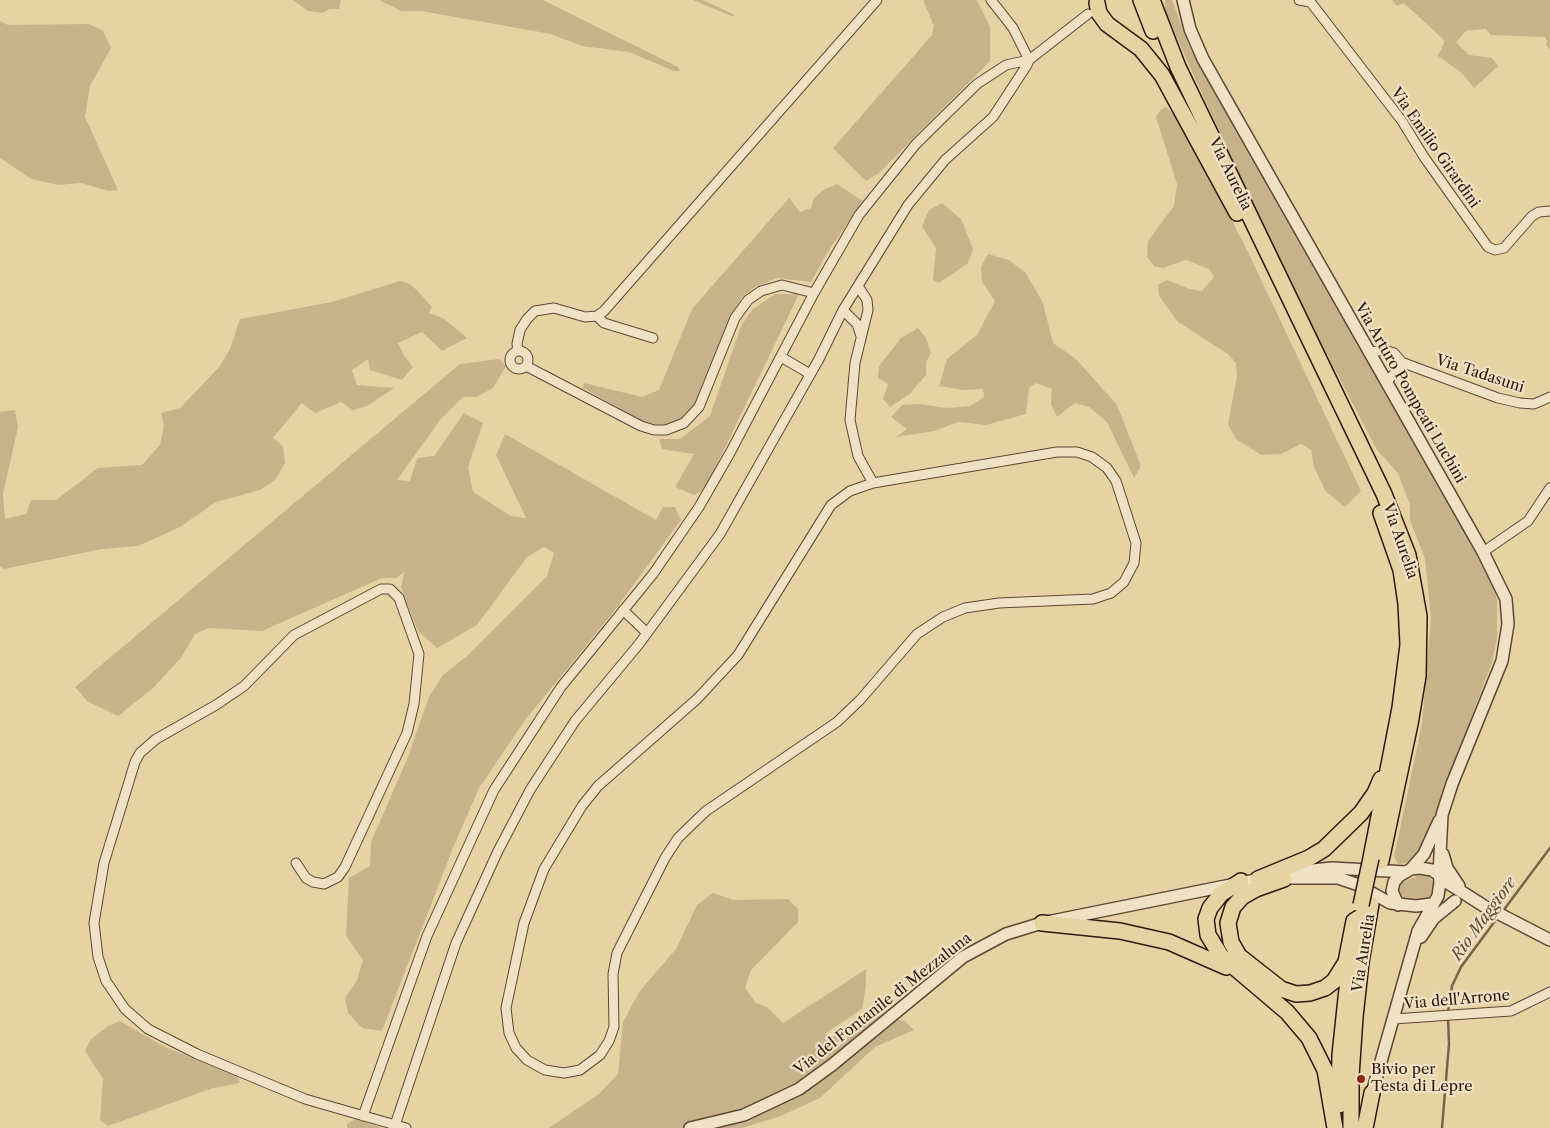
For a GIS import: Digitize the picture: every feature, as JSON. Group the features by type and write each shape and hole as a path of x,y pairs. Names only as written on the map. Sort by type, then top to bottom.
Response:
{"highway":[{"name":"Via Aurelia","path":"1145,1 1171,75 1374,498 1396,554 1404,585 1408,629 1407,659 1376,860"},
{"name":"Via Aurelia","path":"1145,1 1384,494 1408,554 1418,604 1420,645 1413,709 1349,971 1340,1055 1341,1128"},
{"path":"1098,4 1101,16 1107,24 1141,49 1162,75 1237,213"},
{"path":"1258,879 1319,852 1341,834 1361,813 1378,785 1392,736 1397,727"},
{"path":"1279,878 1242,897 1233,907 1228,923 1230,942 1239,956 1280,989 1296,994 1310,993 1325,988 1334,981 1344,968 1354,921 1364,909"},
{"path":"1241,881 1217,898 1210,908 1205,924 1213,947 1239,972 1288,1012 1312,1043 1327,1077 1335,1128"},
{"name":"Via Aurelia","path":"1351,1128 1351,1076 1364,909"},
{"path":"1042,923 1120,930 1169,942 1239,972"},
{"path":"1365,1128 1372,1093"}],"street":[{"path":"518,351 517,339 522,325 530,315 538,310 554,308 585,317 597,316 614,300 877,0"},
{"path":"991,0 1013,28 1029,60"},
{"name":"Via Arturo Pompeati Luchini","path":"1182,0 1190,29 1203,59 1483,552 1507,603 1509,614 1506,640 1496,677 1452,784 1442,815 1424,854 1408,870"},
{"name":"Via Emilio Girardini","path":"1299,0 1310,1 1399,117 1424,157 1490,248 1498,250 1507,246 1532,216 1539,212 1550,211"},
{"path":"395,1125 456,943 507,832 530,790 575,721 647,633 720,534 810,374 843,310 920,189 954,151 993,117 1029,60 1098,4"},
{"path":"363,1116 427,936 489,798 560,687 653,574 708,494 814,292 865,207 927,132 990,74 1006,65 1029,60"},
{"path":"526,366 640,426 654,430 666,430 684,423 699,407 735,318 748,300 761,291 782,284 814,292"},
{"path":"858,286 868,304 853,378 850,420 858,456 873,483"},
{"path":"843,310 857,324 861,336"},
{"path":"597,316 604,323 653,338"},
{"name":"Via Tadasuni","path":"1370,352 1385,350 1396,355 1401,362 1498,398 1530,404 1550,398"},
{"path":"518,351 524,352 528,357 526,366 519,369 512,366 510,357 518,351"},
{"path":"780,357 810,374"},
{"path":"1386,382 1400,368 1401,362"},
{"path":"1057,452 1085,454 1101,463 1117,485 1135,537 1134,563 1128,577 1121,586 1100,597 971,606 948,614 917,634 860,700 837,722 706,811 681,834 665,858 618,953 612,981 614,1027 606,1048 594,1060 575,1072 552,1072 534,1065 520,1053 511,1038 506,1021 506,1008 526,914 538,882 552,855 582,806 598,786 697,699 738,655 831,505 850,492 873,483 1057,452"},
{"path":"1483,552 1528,521 1550,488"},
{"path":"296,863 306,878 317,884 328,883 340,874 407,733 414,704 419,654 399,598 390,589 380,589 294,635 244,686 216,705 156,739 144,749 135,762 107,851 94,916 96,946 104,976 121,1004 142,1025 197,1054 289,1093 406,1128"},
{"path":"623,610 647,633"},
{"name":"Via Arturo Pompeati Luchini","path":"1440,877 1442,815"},
{"name":"Via Arturo Pompeati Luchini","path":"1441,839 1446,865 1461,890"},
{"name":"Via del Fontanile di Mezzaluna","path":"1279,878 1298,871 1332,868 1408,870"},
{"path":"1486,907 1456,901 1398,905 1392,888 1397,878 1408,870 1426,868 1486,907 1550,940"},
{"name":"Via del Fontanile di Mezzaluna","path":"690,1128 744,1115 790,1094 832,1065 968,953 1006,934 1042,923 1258,879 1327,877 1344,880 1360,886 1387,902 1398,905"},
{"path":"1372,1093 1420,926 1438,893 1440,877"},
{"path":"1414,948 1432,920 1456,901"},
{"name":"Via dell'Arrone","path":"1393,1019 1511,1011 1550,992"}],"shaded area":[{"path":"293,0 341,0 339,9 330,9 322,13 308,11"},
{"path":"379,0 543,0 678,67 680,71 674,71 629,52 582,46 551,34 421,11 402,11"},
{"path":"693,0 703,0 735,15 731,16"},
{"path":"923,0 977,0 990,27 990,61 879,173 866,181 833,148 932,35 934,26"},
{"path":"1165,0 1172,0 1189,46 1453,509 1492,583 1497,600 1497,639 1492,662 1422,850 1413,862 1398,864 1394,857 1422,724 1431,618 1425,559 1410,520 1410,505 1398,473 1377,450 1279,263 1165,12"},
{"path":"1392,0 1550,0 1550,49 1546,45 1545,37 1491,35 1486,29 1466,31 1456,42 1469,55 1492,58 1498,66 1474,88 1462,73 1438,56 1445,41 1404,3 1397,6"},
{"path":"0,21 8,25 89,24 103,31 111,48 90,86 85,117 118,190 109,191 81,183 58,185 31,179 0,158"},
{"path":"1166,107 1182,123 1248,252 1361,491 1345,507 1326,492 1314,467 1311,450 1301,444 1281,454 1261,455 1236,439 1228,424 1237,376 1236,363 1228,354 1178,322 1159,296 1158,285 1167,280 1190,289 1202,291 1214,277 1209,269 1186,260 1163,268 1154,266 1147,257 1148,241 1174,206 1177,184 1156,117 1161,109"},
{"path":"837,184 863,201 827,253 811,282 777,278 755,287 742,297 732,314 698,400 690,413 666,426 650,426 583,388 584,383 642,397 659,390 692,309 789,198 800,212 811,208 814,198 825,189"},
{"path":"942,203 961,219 973,249 968,263 939,283 933,280 936,248 922,226 929,210"},
{"path":"988,254 1009,260 1026,273 1043,303 1053,343 1076,359 1117,405 1141,466 1134,478 1107,422 1089,407 1075,403 1057,417 1051,404 1052,389 1036,383 1029,388 1026,414 986,425 958,422 934,431 896,437 907,429 891,417 902,405 919,404 947,408 970,406 984,397 983,389 963,390 939,386 947,359 977,335 995,301 982,282 981,267"},
{"path":"400,281 408,283 417,290 432,307 429,313 443,318 467,338 442,351 422,332 398,343 404,356 413,367 402,380 370,370 368,359 352,370 357,385 394,388 367,406 353,410 341,402 315,413 302,403 273,438 283,446 285,463 276,479 260,490 216,502 180,527 138,546 102,549 4,569 0,566 0,412 15,410 18,427 3,494 5,519 26,514 31,500 56,500 98,468 142,465 160,445 164,426 161,413 180,408 219,367 230,349 240,319 332,302"},
{"path":"775,294 799,294 705,489 694,495 675,487 694,454 662,449 659,439 680,439 710,416 741,326 752,310"},
{"path":"918,328 926,338 931,353 926,362 926,375 910,394 890,407 883,399 888,384 878,378 879,366 901,338"},
{"path":"499,359 506,366 493,388 477,397 463,397 440,420 397,480 410,481 417,458 434,456 464,413 483,423 468,467 473,492 511,516 526,518 496,455 505,434 656,520 663,507 675,507 681,520 612,614 525,720 479,788 453,848 382,1031 362,1028 348,1013 345,998 357,980 363,960 346,936 349,878 370,866 371,842 408,757 429,697 442,676 467,656 547,576 554,553 544,547 527,557 477,625 437,648 418,631 401,588 404,572 397,578 382,578 262,631 209,628 195,634 181,658 153,688 118,716 87,701 75,687 460,364"},
{"path":"1422,874 1429,877 1435,884 1436,889 1431,898 1404,903 1397,892 1398,884"},
{"path":"713,893 733,900 788,899 798,909 798,922 751,970 745,988 756,1003 767,1007 783,1023 866,969 866,986 862,1009 826,1033 830,1039 876,1004 887,1004 882,1017 905,1021 914,1030 875,1047 820,1098 781,1116 742,1128 549,1128 599,1094 618,1074 623,1022 639,992 676,949 697,905"},
{"path":"120,1021 163,1046 238,1077 240,1083 213,1088 108,1126 100,1120 103,1079 85,1051 90,1040 108,1026"},
{"path":"355,1119 382,1128 347,1128 347,1124"}],"waterway":[{"name":"Rio Maggiore","path":"1503,911 1550,848"},
{"name":"Rio Maggiore","path":"1448,1012 1452,986 1461,967 1498,917"},
{"name":"Rio Maggiore","path":"1442,1128 1449,1044 1448,1018"}],"place":[{"name":"Bivio per Testa di Lepre","path":"1361,1079"}]}
